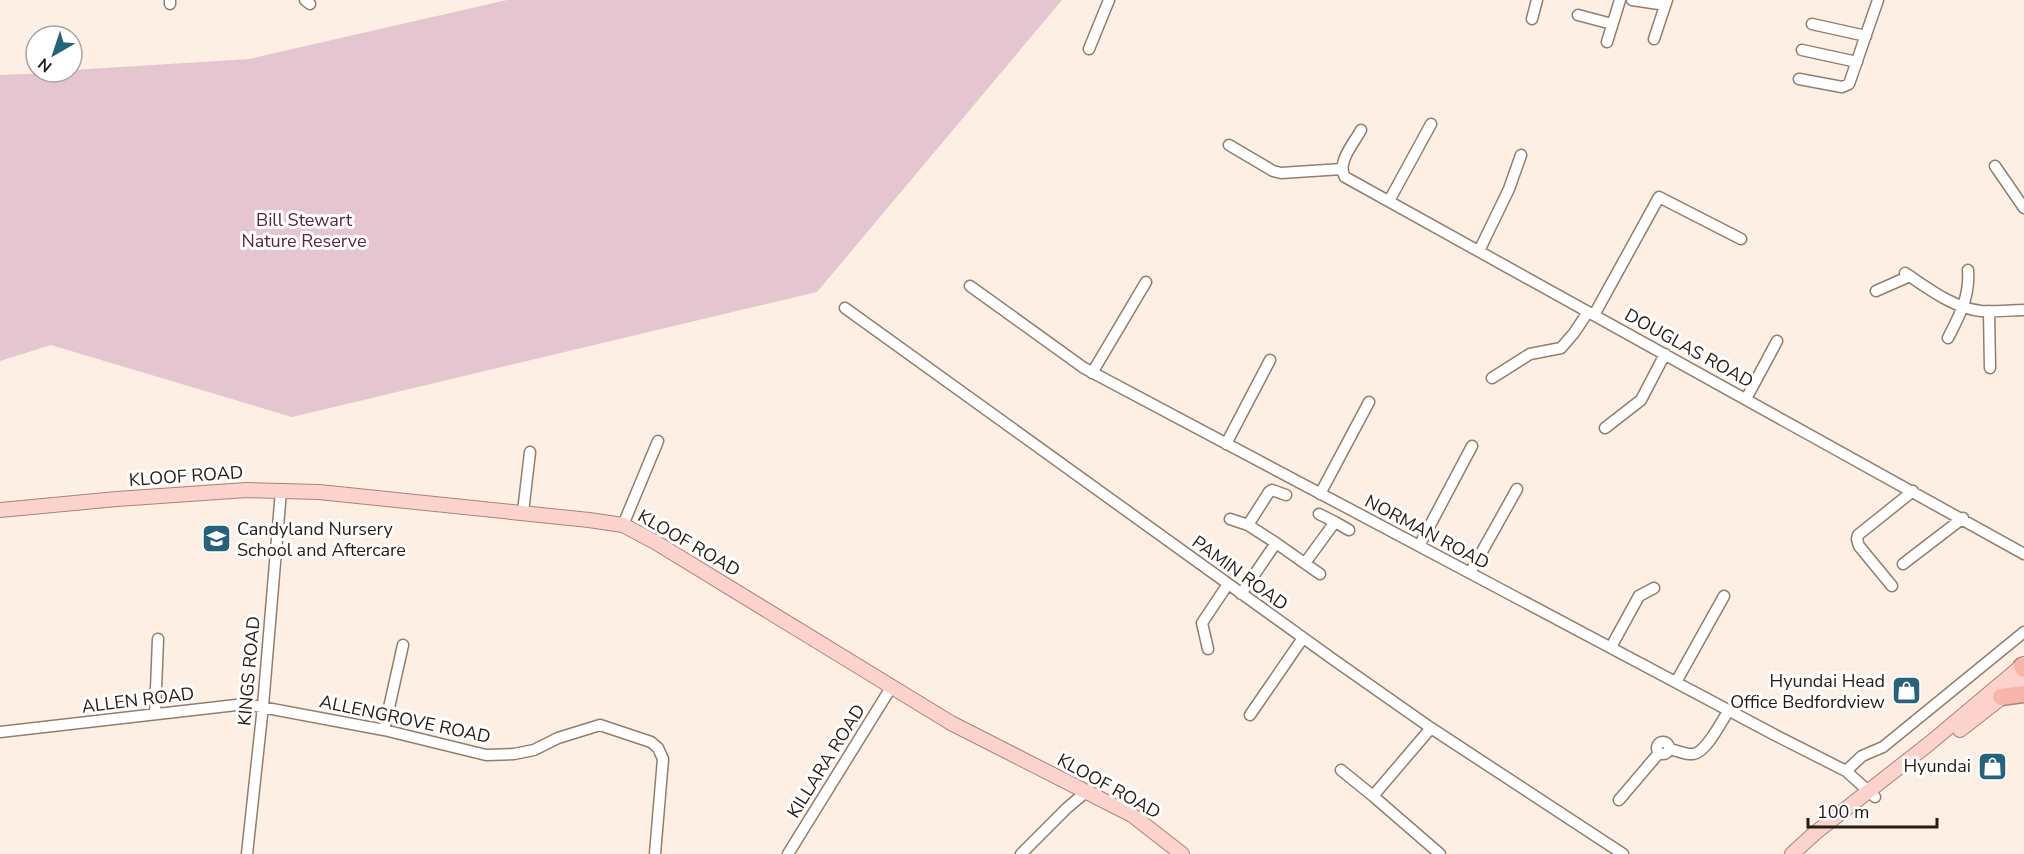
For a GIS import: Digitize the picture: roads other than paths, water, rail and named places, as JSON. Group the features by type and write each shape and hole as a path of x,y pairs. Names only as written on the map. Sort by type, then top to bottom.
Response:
{"highway":[{"path":"2001,698 2024,694"}],"main road":[{"name":"KLOOF ROAD","path":"0,510 248,490 319,492 523,512 623,525 655,542 951,723 1143,822 1182,854"},
{"path":"1872,793 2001,698 2024,670"},
{"path":"1792,854 1805,848 1943,732 2024,670"}],"street":[{"path":"1089,49 1109,0"},
{"path":"1532,19 1538,0"},
{"path":"1607,42 1620,0"},
{"path":"1632,0 1663,2 1654,39"},
{"path":"1799,79 1842,87 1849,84 1878,0"},
{"path":"1578,15 1612,24"},
{"path":"1812,24 1866,36"},
{"path":"1802,50 1857,62"},
{"path":"1389,201 1431,124"},
{"path":"1229,146 1273,171 1281,173 1342,168 1361,130"},
{"path":"1479,251 1509,189 1521,155"},
{"path":"1995,166 2024,208"},
{"name":"DOUGLAS ROAD","path":"1342,168 1345,177 1963,518 2024,554"},
{"path":"1492,378 1530,354 1561,348 1591,313 1659,197 1741,239"},
{"path":"1948,338 1964,307 1969,282 1968,270"},
{"path":"1876,291 1908,274 1944,298 1964,307 1989,311 2024,310"},
{"path":"1092,373 1146,282"},
{"name":"NORMAN ROAD","path":"970,286 1092,373 1846,771 1872,793"},
{"name":"PAMIN ROAD","path":"845,308 1431,728 1623,854"},
{"path":"1989,311 1990,368"},
{"path":"1746,399 1777,341"},
{"path":"1605,428 1641,400 1665,354"},
{"path":"1226,444 1270,360"},
{"path":"1320,494 1369,402"},
{"path":"623,525 658,441"},
{"path":"1419,546 1473,446"},
{"path":"523,512 530,452"},
{"path":"1470,573 1517,489"},
{"path":"1248,525 1269,492 1272,490 1286,495"},
{"name":"KINGS ROAD","path":"247,854 263,706 281,491"},
{"path":"1892,586 1857,539 1858,535 1913,491"},
{"path":"1319,513 1349,531"},
{"path":"1903,564 1963,518"},
{"path":"1230,519 1248,525 1320,574"},
{"path":"1305,563 1335,522"},
{"path":"1241,594 1276,543"},
{"path":"1208,650 1202,623 1228,584"},
{"path":"1611,647 1639,596 1654,588"},
{"path":"1676,682 1724,596"},
{"path":"1846,771 1862,756 1883,747 2024,632"},
{"path":"1250,715 1304,638"},
{"path":"155,714 158,639"},
{"path":"384,730 403,645"},
{"name":"KILLARA ROAD","path":"788,854 892,686"},
{"name":"ALLEN ROAD","path":"0,732 232,705 263,706 279,710"},
{"name":"ALLENGROVE ROAD","path":"279,710 384,730 486,754 514,754 534,750 558,738 600,725 651,742 658,748 663,759 655,854"},
{"path":"1619,800 1664,751 1698,753 1706,745 1729,710"},
{"path":"1373,796 1431,728"},
{"path":"1341,770 1440,854"},
{"path":"1021,854 1086,792"}],"place":[{"name":"Candyland Nursery School and Aftercare","path":"216,539"},
{"name":"Hyundai Head Office Bedfordview","path":"1906,691"},
{"name":"Hyundai","path":"1992,766"}],"park label":[{"name":"Bill Stewart Nature Reserve","path":"304,230"}]}
